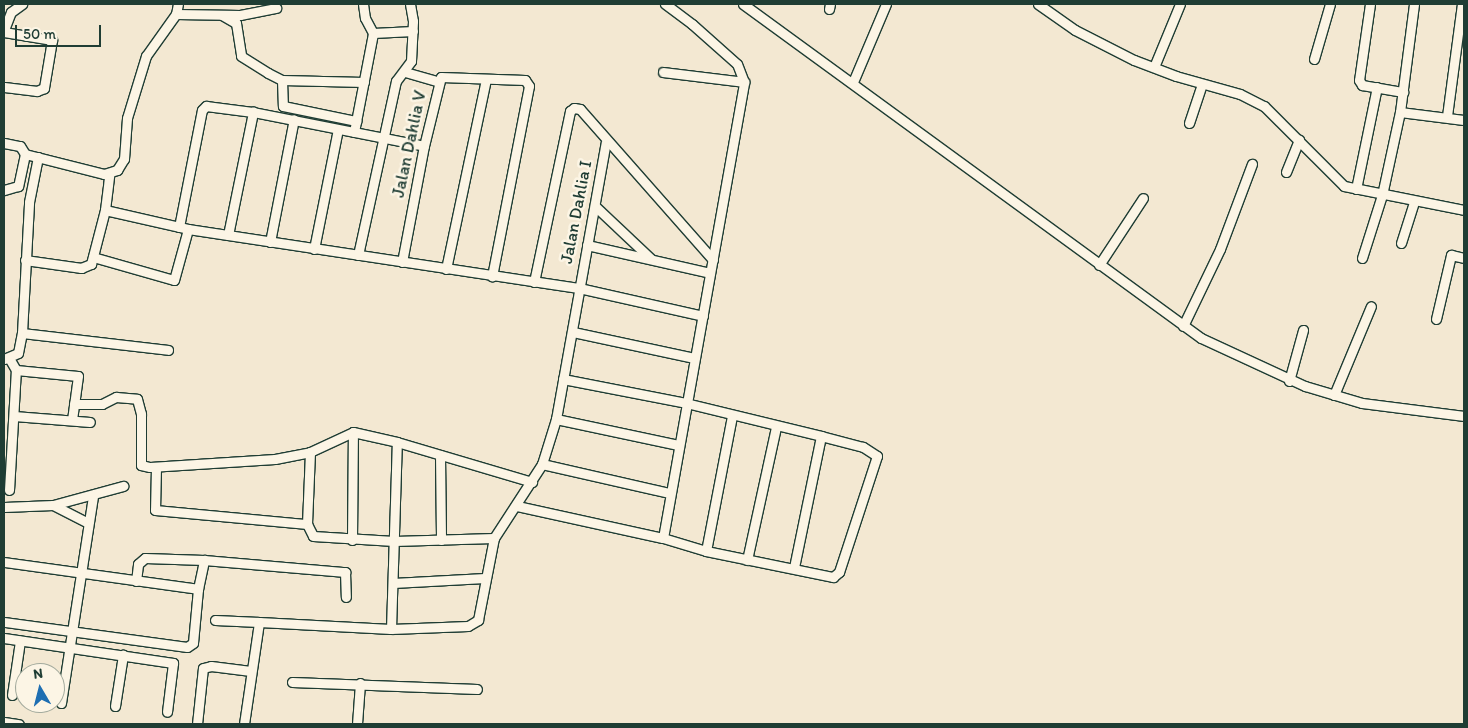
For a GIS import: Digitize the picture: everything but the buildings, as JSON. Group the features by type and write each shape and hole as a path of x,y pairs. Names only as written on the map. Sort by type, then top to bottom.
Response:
{"street":[{"path":"4,87 37,91 44,88 52,40 50,38 4,31 11,12 22,4"},
{"path":"25,154 109,175 117,170 124,159 127,118 146,56 176,14 178,4"},
{"path":"354,132 373,33 365,18 363,4"},
{"path":"358,255 396,81 405,72 411,61 412,31 410,4"},
{"path":"663,538 744,82 737,64 692,24 664,4"},
{"path":"744,4 853,82 1183,326 1288,381 1362,403 1464,416"},
{"path":"853,82 886,4"},
{"path":"1038,4 1075,30 1154,67 1202,84 1240,94 1258,102 1277,116 1337,181 1356,189 1382,195 1464,210"},
{"path":"1154,67 1180,4"},
{"path":"1314,59 1330,4"},
{"path":"1370,4 1359,80 1362,85 1403,92"},
{"path":"1362,258 1382,195 1400,112 1414,4"},
{"path":"1447,116 1462,4"},
{"path":"176,14 222,15 276,8"},
{"path":"222,15 236,23 241,56 282,80 364,82"},
{"path":"373,33 412,31"},
{"path":"405,72 439,82"},
{"path":"663,72 744,82"},
{"name":"Jalan Dahlia V","path":"402,262 424,146 439,82 447,75 525,80 529,84 492,276"},
{"path":"446,269 486,79"},
{"path":"282,80 282,106 356,121"},
{"path":"1188,123 1202,84"},
{"path":"1356,189 1377,87"},
{"path":"93,257 174,280 202,110 209,106 294,119 424,146"},
{"path":"534,282 571,109 580,109 606,142 713,260"},
{"path":"228,235 252,112"},
{"path":"1400,112 1447,116 1464,120"},
{"path":"270,242 294,119"},
{"path":"314,249 338,129"},
{"path":"1286,172 1299,140"},
{"path":"4,142 20,146 25,154 18,186 4,190"},
{"name":"Jalan Dahlia I","path":"494,538 517,506 542,464 556,420 606,142"},
{"path":"9,490 16,370 7,358 18,353 22,333 29,202 38,157"},
{"path":"1183,326 1217,257 1252,164"},
{"path":"25,260 81,268 91,264 105,210 109,175"},
{"path":"1099,265 1143,198"},
{"path":"1401,243 1414,202"},
{"path":"595,206 650,258"},
{"path":"105,210 183,228 579,288 703,316"},
{"path":"587,245 710,273"},
{"path":"1436,318 1451,255 1464,258"},
{"path":"1334,395 1372,306"},
{"path":"1288,381 1303,330"},
{"path":"573,332 694,358"},
{"path":"22,333 168,350"},
{"path":"16,370 78,376 72,420"},
{"path":"517,506 663,538 706,551 747,560 794,567 833,577 837,575 876,462 874,451 686,403 563,379"},
{"path":"74,404 102,404 116,397 137,399 141,414 141,465 156,467 275,459 310,452 354,432 397,442 532,482"},
{"path":"14,416 90,422"},
{"path":"706,551 732,416"},
{"path":"556,420 678,445"},
{"path":"747,560 776,427"},
{"path":"352,540 354,432"},
{"path":"794,567 821,436"},
{"path":"391,629 397,442"},
{"path":"215,620 391,629 473,624 479,617 494,538 394,541 352,540 314,536 307,524 310,452"},
{"path":"440,455 442,540"},
{"path":"542,464 670,493"},
{"path":"156,467 155,510 307,524"},
{"path":"4,507 52,505 93,496 123,486"},
{"path":"65,683 93,496"},
{"path":"52,505 88,523"},
{"path":"136,581 138,564 144,558 204,560 345,572 346,597"},
{"path":"4,622 187,647 193,643 198,590 204,560"},
{"path":"4,562 198,590"},
{"path":"393,583 485,578"},
{"path":"244,724 259,622"},
{"path":"4,638 173,663 167,712"},
{"path":"12,695 20,641"},
{"path":"115,706 123,656"},
{"path":"197,724 203,668 211,666 251,671"},
{"path":"292,682 360,683 477,689"},
{"path":"357,724 360,683"},
{"path":"4,722 19,724"}]}
